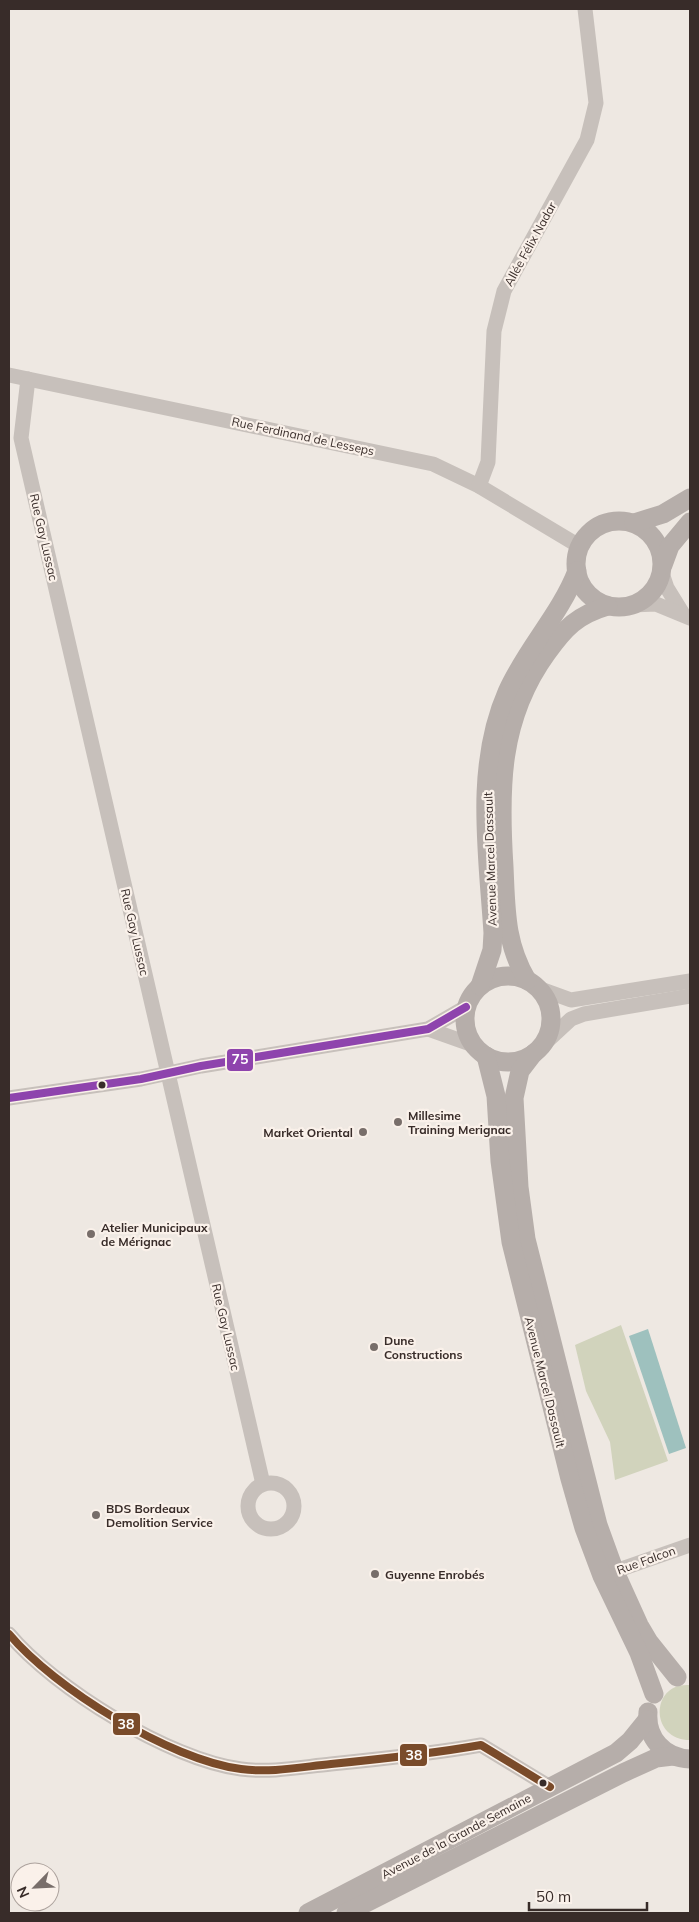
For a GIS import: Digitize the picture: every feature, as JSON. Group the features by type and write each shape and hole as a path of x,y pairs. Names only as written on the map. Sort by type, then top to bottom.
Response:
{"main road":[{"path":"634,523 664,514 690,498"},
{"path":"662,569 661,552 655,539 646,529 634,523 621,520 608,522 596,527 586,535 579,546 576,571 587,593 608,606 632,605 651,593 662,569 670,546 690,522"},
{"name":"Avenue Marcel Dassault","path":"480,986 492,950 493,933 486,808 490,748 494,730 514,679 568,595 576,571"},
{"name":"Avenue Marcel Dassault","path":"533,984 519,966 508,932 501,806 506,745 514,716 526,690 540,663 561,634 573,622 593,610 608,606"},
{"path":"502,976 515,976 533,984 547,1000 551,1015 550,1030 538,1049 522,1060 510,1062 498,1061 480,1050 466,1026 466,1007 480,986 490,979 502,976"},
{"name":"Avenue Marcel Dassault","path":"538,1049 520,1071 514,1098 519,1187 526,1239 598,1525 608,1574 654,1694"},
{"name":"Avenue Marcel Dassault","path":"480,1050 496,1096 503,1190 518,1280 584,1528 608,1574 649,1642 684,1677"},
{"path":"682,1757 655,1742 647,1720 648,1706 654,1694 664,1684 684,1677"},
{"name":"Avenue de la Grande Semaine","path":"308,1913 616,1753 630,1741 647,1720"},
{"name":"Avenue de la Grande Semaine","path":"346,1913 622,1773 656,1758 682,1757"}],"street":[{"name":"Allée Félix Nadar","path":"479,486 488,462 494,331 504,291 587,140 596,104 585,9"},
{"name":"Rue Ferdinand de Lesseps","path":"9,375 433,464 479,486 579,546"},
{"name":"Rue Gay Lussac","path":"28,379 21,438 263,1484"},
{"path":"662,569 670,595 686,616"},
{"path":"632,605 656,604 686,616"},
{"path":"533,984 571,1000 690,981"},
{"path":"538,1049 571,1019 584,1014 690,996"},
{"path":"9,1098 141,1079 168,1072 428,1029 466,1007"},
{"path":"428,1029 480,1050"},
{"name":"Rue Falcon","path":"608,1574 690,1545"},
{"path":"9,1634 44,1668 115,1717 163,1743 215,1764 242,1769 276,1770 437,1753 481,1745 550,1787"}],"green space":[{"path":"621,1325 668,1461 615,1480 610,1442 586,1391 575,1345"},
{"path":"690,1685 690,1740 677,1738 667,1731 661,1722 660,1711 662,1701 667,1692 677,1687"}],"water":[{"path":"648,1329 686,1448 669,1454 629,1336"}],"transit line":[{"name":"75","path":"9,1098 141,1079 201,1066 428,1029 466,1007"},
{"name":"38","path":"9,1634 54,1677 83,1698 148,1737 212,1763 241,1769 275,1770 406,1756 481,1745 550,1787"}],"place":[{"name":"Millesime Training Merignac","path":"398,1122"},
{"name":"Market Oriental","path":"363,1132"},
{"name":"Atelier Municipaux de Mérignac","path":"91,1234"},
{"name":"Dune Constructions","path":"374,1347"},
{"name":"BDS Bordeaux Demolition Service","path":"96,1515"},
{"name":"Guyenne Enrobés","path":"375,1574"}]}
